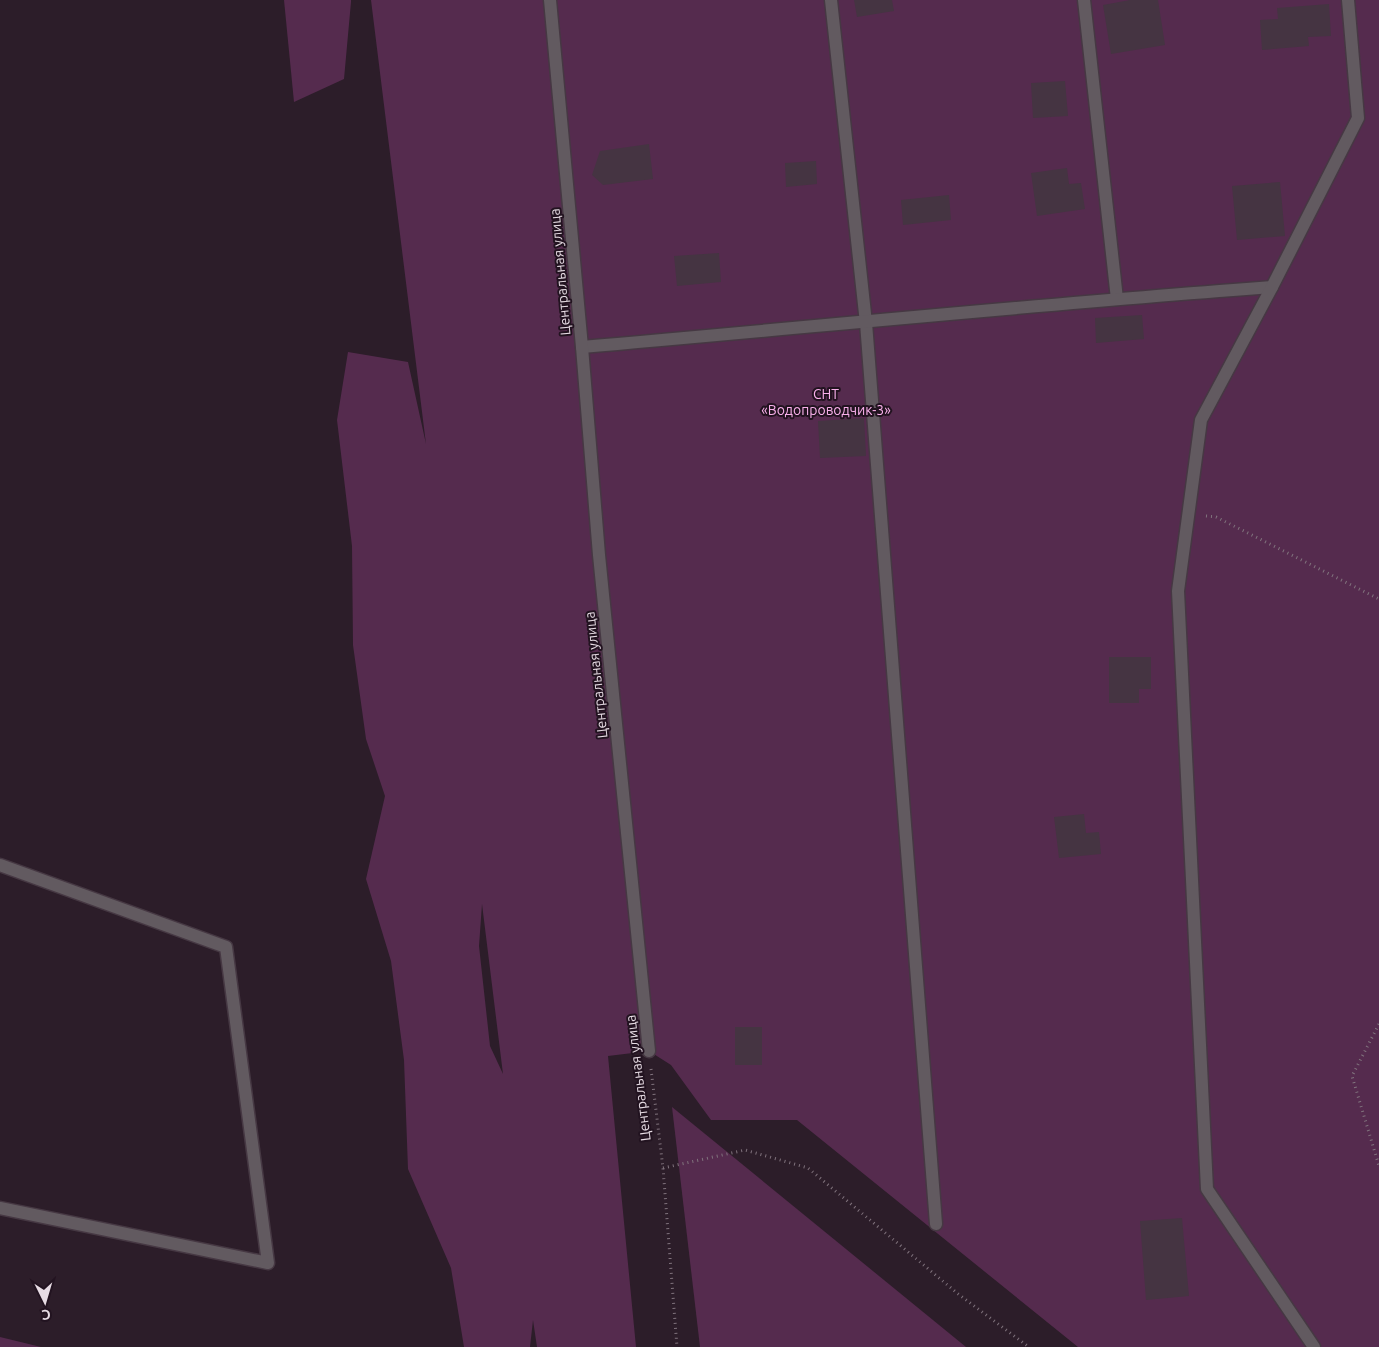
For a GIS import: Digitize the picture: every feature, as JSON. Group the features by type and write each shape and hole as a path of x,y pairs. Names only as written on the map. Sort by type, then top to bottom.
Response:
{"street":[{"name":"Центральная улица","path":"550,0 599,555 649,1051"},
{"path":"831,0 866,323 936,1224"},
{"path":"1084,0 1117,299"},
{"path":"1314,1347 1207,1189 1178,591 1201,420 1272,287 1358,118 1348,0"},
{"path":"582,347 1272,287"},
{"path":"0,865 226,947 268,1264 0,1208"}],"path":[{"path":"1188,514 1216,517 1379,599"},
{"path":"1379,1024 1352,1076 1379,1166"},
{"name":"Центральная улица","path":"649,1051 663,1168 676,1347"},
{"path":"663,1168 745,1150 808,1168 957,1293 1029,1347"}],"green space":[{"path":"284,0 351,0 344,79 294,102"},
{"name":"СНТ «Водопроводчик-3»","path":"371,0 1379,0 1379,1347 1078,1347 797,1120 711,1120 671,1065 649,1051 608,1056 636,1347 537,1347 533,1320 530,1347 464,1347 451,1268 408,1169 404,1060 391,961 366,879 385,796 366,739 353,645 352,546 337,420 348,352 408,362 426,444","holes":["482,904 503,1074 490,1046 479,946"]},
{"path":"672,1107 966,1347 700,1347"},
{"path":"0,1337 41,1347 0,1347"}],"building":[{"path":"854,0 892,0 894,11 857,17"},
{"path":"1130,0 1158,0 1165,45 1111,54 1103,5"},
{"path":"1329,4 1331,36 1308,37 1309,46 1262,50 1260,20 1278,19 1277,8"},
{"path":"1065,81 1068,116 1033,118 1031,83"},
{"path":"649,144 653,179 603,185 592,175 600,151"},
{"path":"816,161 817,184 786,187 785,163"},
{"path":"1067,168 1069,184 1081,183 1085,209 1037,216 1031,173"},
{"path":"1280,182 1285,236 1237,240 1232,186"},
{"path":"949,195 951,220 903,225 901,200"},
{"path":"719,253 721,282 677,286 674,256"},
{"path":"1142,315 1144,339 1096,343 1095,318"},
{"path":"864,418 866,456 820,458 818,421"},
{"path":"1109,657 1151,657 1151,689 1139,689 1139,703 1109,703"},
{"path":"1084,814 1086,833 1099,832 1101,854 1059,858 1054,817"},
{"path":"735,1027 762,1027 762,1065 735,1065"},
{"path":"1182,1218 1189,1296 1146,1300 1140,1221"}]}
